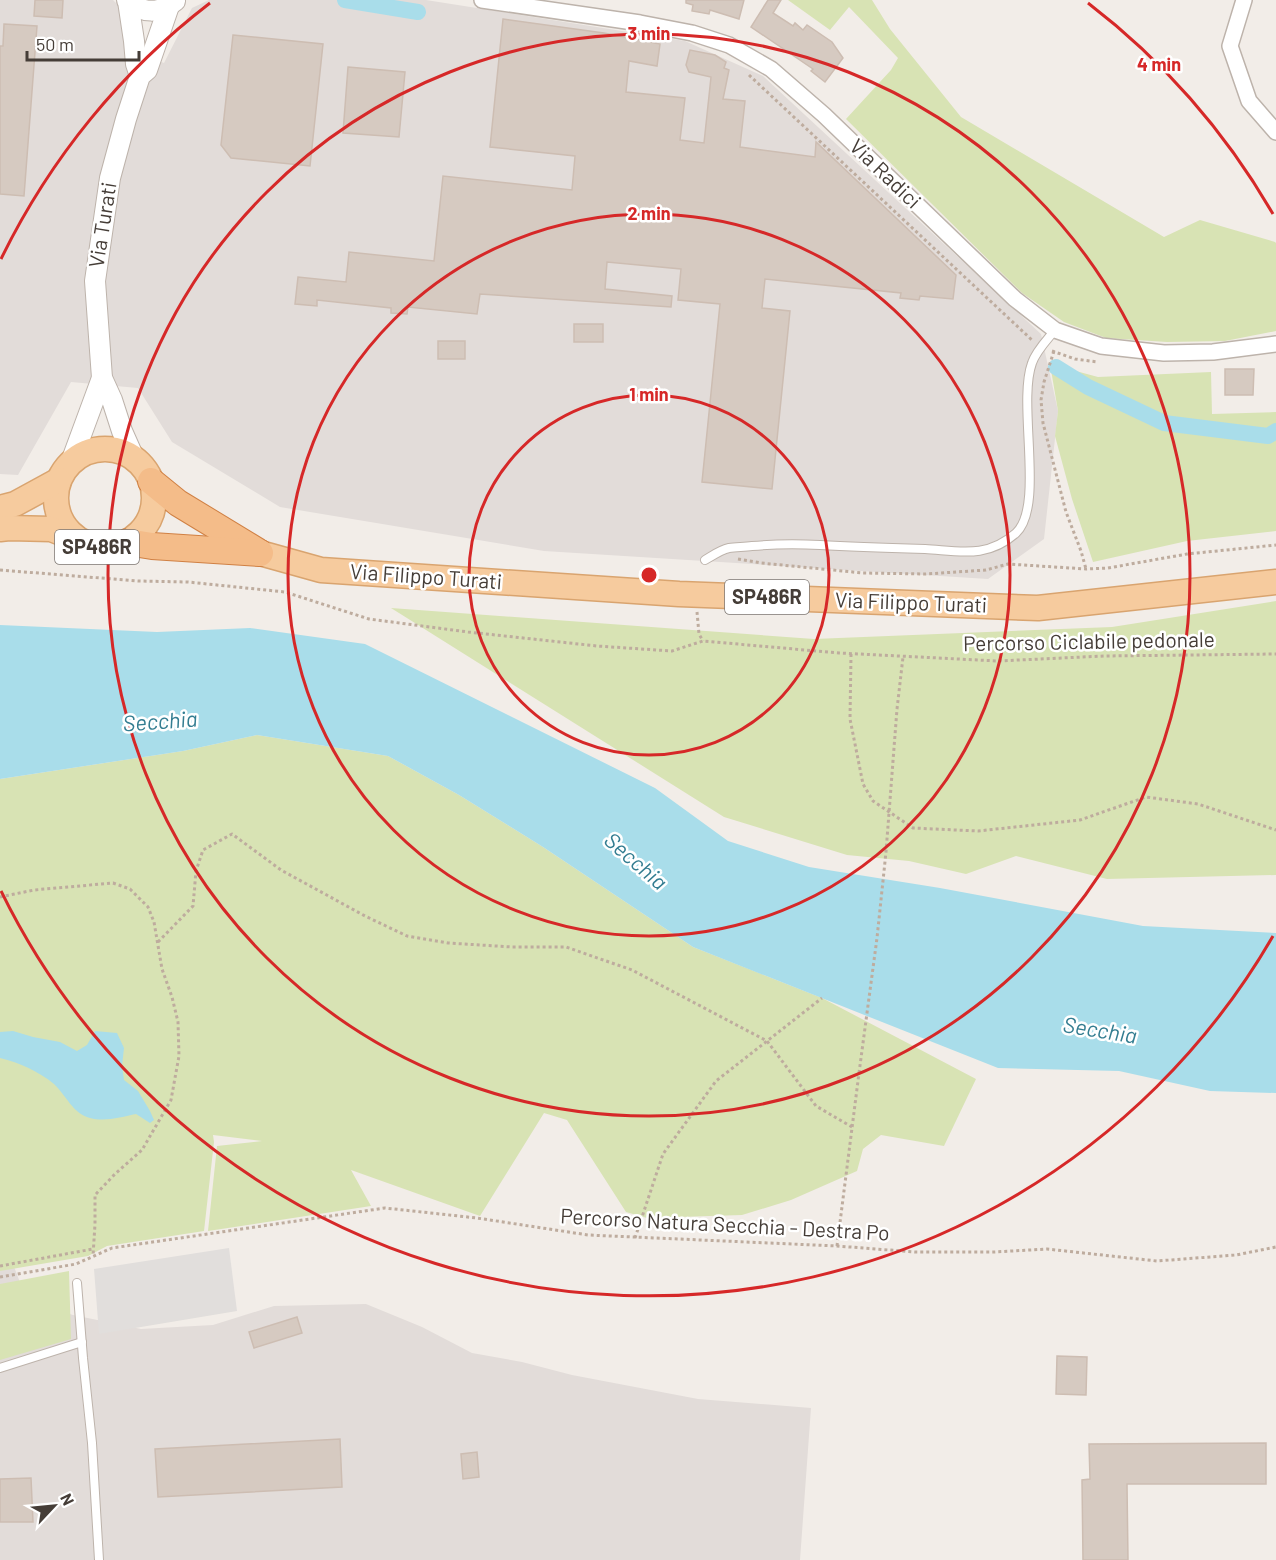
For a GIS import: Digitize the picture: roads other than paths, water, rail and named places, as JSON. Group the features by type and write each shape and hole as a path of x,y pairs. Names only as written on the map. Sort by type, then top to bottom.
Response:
{"highway":[{"name":"SP486R","path":"151,481 178,503 260,553"},
{"name":"SP486R","path":"128,542 152,546 260,553"}],"main road":[{"path":"0,508 15,504 65,471 80,455 90,451 113,449 134,458"},
{"name":"SP486R","path":"0,529 51,529 93,546 110,548 128,542 148,523 154,502 151,481 144,468 134,458"},
{"name":"SP486R","path":"65,471 56,496 58,512 65,527 77,539"},
{"name":"Via Filippo Turati","path":"260,553 321,570 679,594 1038,608 1276,582"}],"street":[{"name":"Via Radici","path":"483,0 692,33 729,45 771,69 824,115 1015,299 1055,330 1101,346 1164,353 1213,352 1276,344"},
{"path":"1244,0 1230,46 1249,101 1276,132"},
{"path":"127,1 135,7 152,11 161,10 173,3"},
{"name":"Via Turati","path":"127,1 136,64 140,76"},
{"name":"Via Turati","path":"102,378 95,281 110,178 140,76 147,70 173,3"},
{"path":"102,378 134,458"},
{"path":"65,471 102,378"}],"lane":[{"path":"705,560 728,548 779,544 930,549 973,553 1005,541 1018,531 1025,518 1029,493 1026,392 1032,362 1055,330"},
{"path":"77,1283 91,1434 99,1560"},
{"path":"0,1368 82,1342"}],"water":[{"name":"Secchia","path":"0,625 157,632 250,628 365,644 655,788 728,841 809,867 940,888 1143,926 1276,933 1276,1093 1210,1091 1119,1071 998,1068 693,947 543,847 459,795 388,756 257,735 183,751 0,779"},
{"path":"13,1031 60,1042 77,1051 87,1045 95,1031 117,1033 124,1048 122,1066 124,1080 138,1091 154,1120 150,1123 136,1114 119,1118 96,1119 79,1113 48,1079 15,1062 0,1058 0,1032"}],"waterway":[{"path":"345,0 418,12"},
{"path":"1056,367 1088,387 1164,423 1268,436 1276,431"}]}
